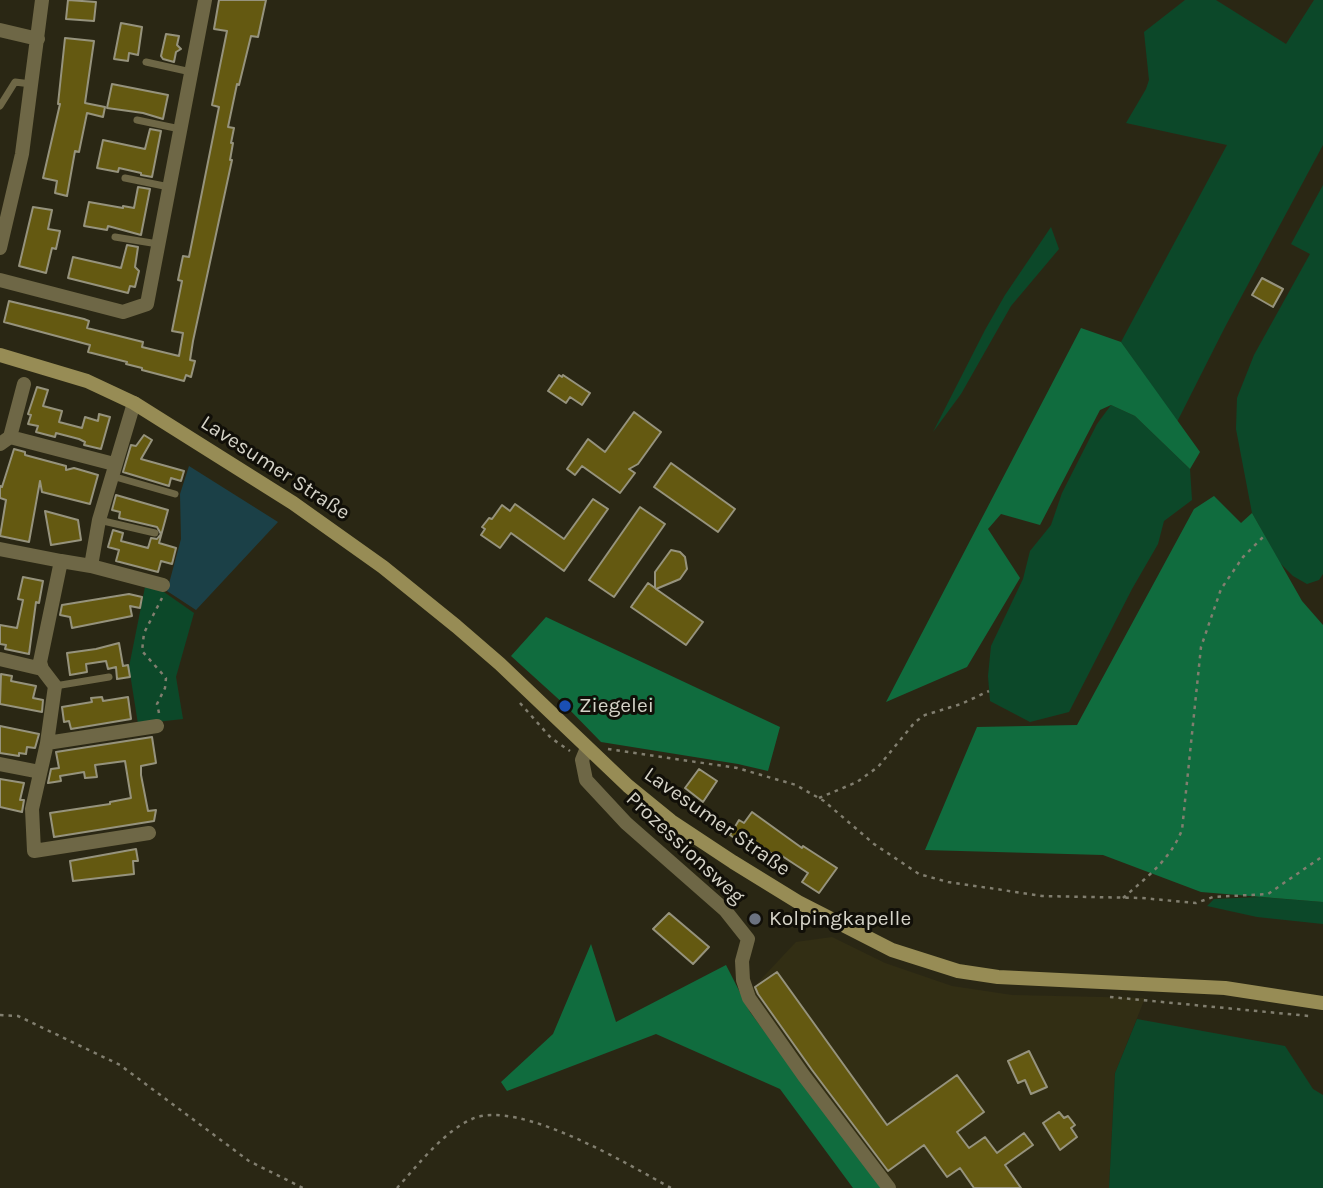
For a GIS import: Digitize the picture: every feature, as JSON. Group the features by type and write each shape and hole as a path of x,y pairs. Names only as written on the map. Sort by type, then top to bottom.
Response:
{"street":[{"path":"0,248 22,155 41,0"},
{"path":"0,280 123,312 147,304 205,0"},
{"path":"0,30 38,39"},
{"name":"Lavesumer Straße","path":"0,355 87,381 134,403 293,503 383,567 500,664 584,754 649,804 733,862 837,923 892,950 958,971 998,977 1225,988 1323,1003"},
{"path":"23,384 5,440 113,470"},
{"path":"91,566 99,520 134,403"},
{"path":"0,549 91,566 163,585"},
{"path":"61,561 40,663 55,685 47,743 32,809 34,851 149,833"},
{"path":"0,659 42,669"},
{"path":"47,743 157,726"},
{"name":"Prozessionsweg","path":"584,754 586,780 605,802 725,910 748,939 742,961 743,980 750,998 812,1087 889,1188"},
{"path":"0,764 40,772"}],"lane":[{"path":"146,62 192,72"},
{"path":"0,106 15,82 32,84"},
{"path":"137,120 180,129"},
{"path":"125,178 169,187"},
{"path":"115,237 158,244"},
{"path":"113,470 175,494"},
{"path":"99,520 155,533"},
{"path":"55,685 109,677"}],"path":[{"path":"1123,898 1168,858 1177,843 1182,830 1201,648 1221,589 1243,557 1264,536"},
{"path":"157,726 162,723 157,704 165,688 166,678 142,652 144,633 162,602 163,585"},
{"path":"820,798 857,782 878,767 915,722 925,715 961,704 989,691"},
{"path":"513,695 551,738 584,754 618,750 737,768 796,785 820,798 874,844 919,874 948,882 1042,896 1196,903 1213,897 1268,894 1323,856"},
{"path":"1102,996 1310,1016"},
{"path":"0,1015 18,1016 120,1065 249,1161 303,1188"},
{"path":"397,1188 442,1140 469,1119 498,1114 528,1120 567,1135 606,1152 671,1188"},
{"path":"287,1188 289,1182"}],"shaded area":[{"path":"832,937 885,963 952,986 1012,995 1145,998 1115,1073 1109,1188 895,1188 751,990 796,942"}],"green space":[{"path":"1185,0 1216,0 1286,44 1314,0 1323,0 1323,145 1177,422 1121,342 1227,145 1126,123 1149,80 1144,32"},
{"path":"1323,185 1323,574 1319,580 1307,584 1293,576 1280,563 1252,513 1236,429 1237,398 1254,355 1310,254 1291,244"},
{"path":"1051,227 1059,249 1011,306 961,394 933,432 1005,295"},
{"path":"1081,328 1121,342 1200,452 1190,469 1135,416 1111,405 1100,410 1040,525 1001,514 988,529 1020,578 967,667 886,702"},
{"path":"1111,405 1135,416 1190,469 1192,500 1164,521 1158,544 1069,712 1030,722 990,701 988,676 991,646 1023,579 1030,551 1051,525 1062,493 1097,424"},
{"path":"1214,496 1241,523 1252,513 1302,601 1323,625 1323,902 1201,892 1103,855 925,850 977,727 1077,725 1194,509"},
{"path":"145,587 164,592 194,613 176,677 183,719 138,724 129,667"},
{"path":"546,617 780,727 768,771 601,742 511,656"},
{"path":"1260,897 1323,902 1323,924 1257,917 1207,906 1214,899"},
{"path":"591,944 616,1022 726,965 750,1012 881,1188 853,1188 780,1089 656,1034 507,1091 501,1082 553,1034"},
{"path":"1137,1019 1285,1046 1313,1089 1323,1095 1323,1188 1109,1188 1115,1073"}],"water":[{"path":"189,466 278,522 196,610 167,591 181,539 180,494"}],"building":[{"path":"68,0 96,2 94,21 66,19"},
{"path":"219,0 266,0 258,37 251,36 228,127 234,128 232,160 193,341 190,360 195,361 191,377 186,375 184,381 142,370 126,364 127,362 88,352 90,345 4,322 9,301 84,319 89,321 87,328 143,342 142,347 179,356 183,333 172,331 182,281 178,280 183,256 189,257 219,107 212,105 227,31 214,29"},
{"path":"121,23 142,27 138,55 129,53 128,61 114,59"},
{"path":"166,34 179,36 177,45 181,49 176,52 174,62 161,56"},
{"path":"65,38 94,41 85,103 105,107 103,117 87,113 79,152 75,151 67,196 55,193 57,181 43,178 60,104"},
{"path":"112,84 168,95 163,119 107,108"},
{"path":"150,129 161,131 152,177 119,168 118,172 97,168 103,140 145,149"},
{"path":"138,187 150,189 141,235 108,226 107,230 84,226 89,202 134,208"},
{"path":"33,207 52,210 48,229 60,231 56,249 52,248 46,273 19,266"},
{"path":"127,245 138,247 135,267 139,271 135,287 130,286 128,293 68,278 73,257 121,268"},
{"path":"1262,278 1283,289 1273,307 1252,295"},
{"path":"559,375 590,393 582,405 570,397 566,403 548,391"},
{"path":"37,387 48,390 43,406 62,411 59,422 82,428 85,417 98,421 99,414 110,417 101,449 84,445 85,442 79,439 56,433 55,437 36,432 38,426 28,424 31,415 28,414"},
{"path":"634,412 661,432 638,464 629,469 635,473 620,493 582,466 575,475 567,469 588,439 605,452"},
{"path":"144,435 152,440 141,459 184,471 181,481 171,478 169,486 123,472 131,445 136,446"},
{"path":"14,449 25,452 25,455 66,466 66,470 74,468 98,475 90,504 42,492 40,481 29,542 0,536 6,500 0,498 0,486 2,487"},
{"path":"671,463 735,509 718,532 654,487"},
{"path":"116,495 168,510 159,543 176,548 172,564 161,561 158,572 116,561 119,550 108,547 113,530 123,533 121,541 148,548 151,538 157,539 161,534 157,527 119,518 120,512 112,510"},
{"path":"593,499 608,509 564,571 511,533 500,548 481,535 485,529 482,527 502,505 510,511 515,504 564,539"},
{"path":"640,507 665,524 614,597 589,580"},
{"path":"45,511 78,520 81,540 51,545"},
{"path":"671,550 680,552 685,557 687,569 680,579 656,589 703,622 686,645 631,607 648,583 655,588 655,572"},
{"path":"23,577 43,581 39,603 36,602 29,654 5,649 6,645 0,644 0,625 17,628 23,600 18,599"},
{"path":"129,594 142,597 140,608 130,606 132,616 72,628 70,617 60,615 62,605"},
{"path":"119,643 123,666 128,665 130,677 117,679 116,667 108,669 106,661 86,664 87,672 70,675 67,653"},
{"path":"1,674 12,676 11,681 36,686 33,698 43,700 42,712 0,704"},
{"path":"102,697 103,701 128,697 131,719 71,729 69,721 64,722 62,707 92,702 91,698"},
{"path":"0,726 39,734 35,748 27,747 26,754 19,753 19,756 0,753"},
{"path":"152,737 156,763 141,766 141,775 148,811 156,810 154,821 54,837 50,813 131,798 125,761 95,765 97,777 85,778 84,772 60,776 61,781 48,783 51,769 59,768 56,752"},
{"path":"699,769 717,781 703,802 685,788"},
{"path":"0,779 24,783 20,800 24,800 22,812 0,807"},
{"path":"752,812 802,848 803,846 837,868 819,893 802,882 808,873 779,854 777,857 749,838 744,845 730,835 739,820 744,823"},
{"path":"136,849 138,861 133,861 134,874 73,881 70,861"},
{"path":"669,913 709,947 693,964 653,929"},
{"path":"777,972 887,1125 957,1075 984,1112 957,1132 969,1148 985,1137 997,1153 1024,1133 1033,1145 1005,1165 1021,1188 974,1188 960,1168 947,1177 924,1145 888,1171 758,994 755,987"},
{"path":"1029,1051 1047,1087 1031,1094 1025,1080 1018,1083 1008,1061"},
{"path":"1059,1112 1064,1118 1068,1116 1075,1125 1071,1128 1077,1137 1060,1150 1043,1123"}],"place":[{"name":"Ziegelei","path":"565,706"},
{"name":"Kolpingkapelle","path":"755,919"}]}
